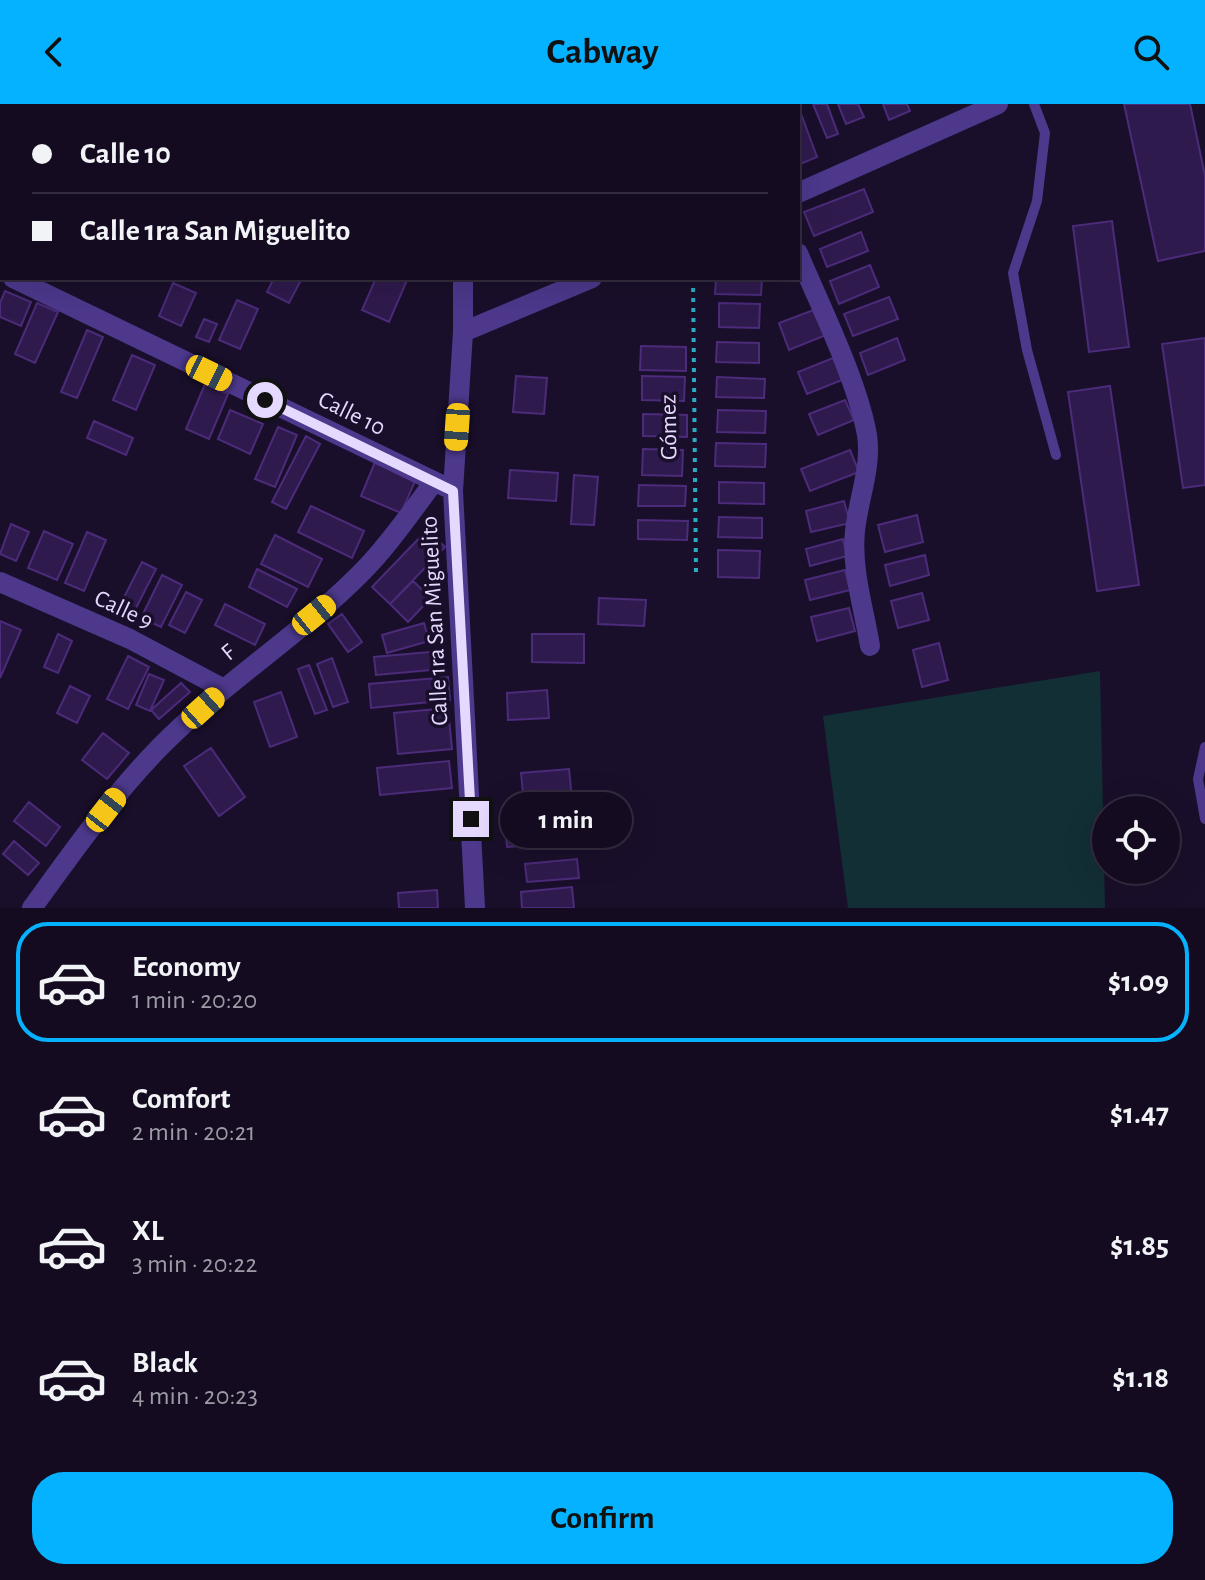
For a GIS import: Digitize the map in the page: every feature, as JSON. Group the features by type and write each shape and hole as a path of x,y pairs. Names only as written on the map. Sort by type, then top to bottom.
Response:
{"street":[{"path":"800,192 998,104"},
{"path":"800,258 847,373 867,436 868,454 854,554 870,646"},
{"name":"Calle 10","path":"17,280 453,491"},
{"name":"Calle 1ra San Miguelito","path":"462,280 463,332 453,491 475,908"},
{"path":"463,332 587,280"},
{"name":"F","path":"32,908 121,790 162,746 363,571 434,482"},
{"name":"Calle 9","path":"0,582 130,639 224,689"}],"lane":[{"path":"1034,104 1045,133 1037,201 1013,273 1027,350 1056,455"},
{"path":"1205,747 1198,779 1205,819"}],"path":[{"name":"Gómez","path":"693,280 696,575"}],"green space":[{"path":"1100,671 1103,796 1092,796 1092,884 1104,884 1105,908 848,908 823,716"}],"building":[{"path":"813,104 827,104 838,134 827,138"},
{"path":"838,104 858,104 864,117 846,124"},
{"path":"883,104 907,104 910,111 889,120"},
{"path":"1124,104 1190,104 1205,176 1205,251 1158,261"},
{"path":"800,111 817,157 800,164"},
{"path":"864,189 873,212 814,236 804,212"},
{"path":"1112,221 1129,347 1089,352 1073,226"},
{"path":"861,232 868,251 827,267 820,249"},
{"path":"870,265 879,287 839,304 830,281"},
{"path":"273,280 301,280 289,303 267,292"},
{"path":"375,280 407,280 389,322 362,310"},
{"path":"716,280 762,280 761,295 715,294"},
{"path":"173,283 196,293 181,326 159,316"},
{"path":"5,291 31,302 21,326 0,317 0,303"},
{"path":"889,297 898,319 853,336 844,314"},
{"path":"237,300 258,309 240,349 219,340"},
{"path":"37,303 58,312 35,363 15,354"},
{"path":"719,303 760,304 759,328 719,327"},
{"path":"816,309 826,335 789,350 779,323"},
{"path":"204,319 217,324 209,342 196,337"},
{"path":"87,330 103,337 77,398 61,392"},
{"path":"897,338 905,360 868,375 860,353"},
{"path":"1205,338 1205,485 1183,488 1162,344"},
{"path":"717,342 759,343 759,363 716,362"},
{"path":"641,346 686,347 686,371 640,370"},
{"path":"132,355 155,365 136,410 113,400"},
{"path":"833,358 842,380 807,394 798,372"},
{"path":"516,376 547,378 544,414 513,412"},
{"path":"642,376 685,377 684,401 642,400"},
{"path":"717,377 765,379 764,398 716,397"},
{"path":"205,384 228,394 209,439 186,429"},
{"path":"1110,386 1139,585 1097,591 1068,392"},
{"path":"845,400 854,420 818,435 809,414"},
{"path":"230,410 263,424 250,454 218,439"},
{"path":"718,410 766,411 765,433 717,432"},
{"path":"643,414 687,415 687,437 643,436"},
{"path":"94,421 133,438 126,455 87,438"},
{"path":"278,427 297,435 275,487 255,479"},
{"path":"306,436 320,444 286,509 272,502"},
{"path":"716,443 766,444 765,467 715,466"},
{"path":"643,449 683,450 682,476 642,475"},
{"path":"850,450 859,472 810,491 801,469"},
{"path":"375,462 416,479 401,513 361,496"},
{"path":"510,470 558,473 556,501 508,498"},
{"path":"574,475 598,477 594,525 571,524"},
{"path":"719,482 764,483 764,504 719,503"},
{"path":"639,485 686,486 685,506 638,506"},
{"path":"844,501 850,523 811,532 806,511"},
{"path":"311,506 364,531 352,558 298,532"},
{"path":"917,515 923,542 885,552 878,525"},
{"path":"719,517 762,518 762,538 718,537"},
{"path":"638,520 688,521 687,540 638,539"},
{"path":"11,524 29,532 16,561 0,554"},
{"path":"427,530 445,547 390,604 372,587"},
{"path":"44,531 73,544 57,580 28,568"},
{"path":"87,532 106,540 84,591 65,583"},
{"path":"275,535 322,559 308,587 261,564"},
{"path":"843,539 847,556 810,566 806,549"},
{"path":"718,550 760,551 759,578 718,577"},
{"path":"925,555 929,575 890,586 885,565"},
{"path":"142,562 156,569 134,612 120,605"},
{"path":"257,569 297,589 287,607 249,587"},
{"path":"845,570 850,590 810,600 805,580"},
{"path":"162,575 182,585 161,627 141,618"},
{"path":"413,581 431,598 408,622 390,604"},
{"path":"186,592 202,600 185,633 169,625"},
{"path":"922,593 929,620 898,628 891,601"},
{"path":"599,598 646,600 644,626 598,624"},
{"path":"225,604 265,624 255,645 215,625"},
{"path":"849,608 855,631 817,641 811,617"},
{"path":"342,614 362,642 348,652 328,624"},
{"path":"0,621 21,630 0,678"},
{"path":"424,623 429,641 387,653 382,635"},
{"path":"58,634 72,641 58,673 44,667"},
{"path":"532,634 584,634 584,663 532,662"},
{"path":"939,643 948,680 922,687 913,650"},
{"path":"441,651 442,669 376,675 374,657"},
{"path":"128,656 149,667 128,709 107,699"},
{"path":"332,658 348,702 333,707 317,664"},
{"path":"309,665 327,710 315,714 298,669"},
{"path":"149,674 164,680 150,711 136,705"},
{"path":"448,677 450,700 371,708 369,684"},
{"path":"181,683 190,692 159,719 151,710"},
{"path":"70,686 90,696 77,723 57,713"},
{"path":"547,690 549,718 508,720 507,693"},
{"path":"281,692 297,737 270,747 254,702"},
{"path":"448,708 452,749 398,754 394,713"},
{"path":"103,733 129,753 107,779 82,760"},
{"path":"211,748 245,797 219,816 184,766"},
{"path":"449,761 452,788 380,795 377,768"},
{"path":"569,769 572,799 524,803 521,773"},
{"path":"29,802 60,827 46,846 14,821"},
{"path":"588,815 590,839 507,847 505,823"},
{"path":"14,841 39,863 28,875 3,854"},
{"path":"577,859 579,878 527,882 525,864"},
{"path":"572,887 574,908 522,908 521,892"},
{"path":"437,890 438,908 399,908 398,893"}],"route":[{"path":"265,400 453,491 471,819"}]}
